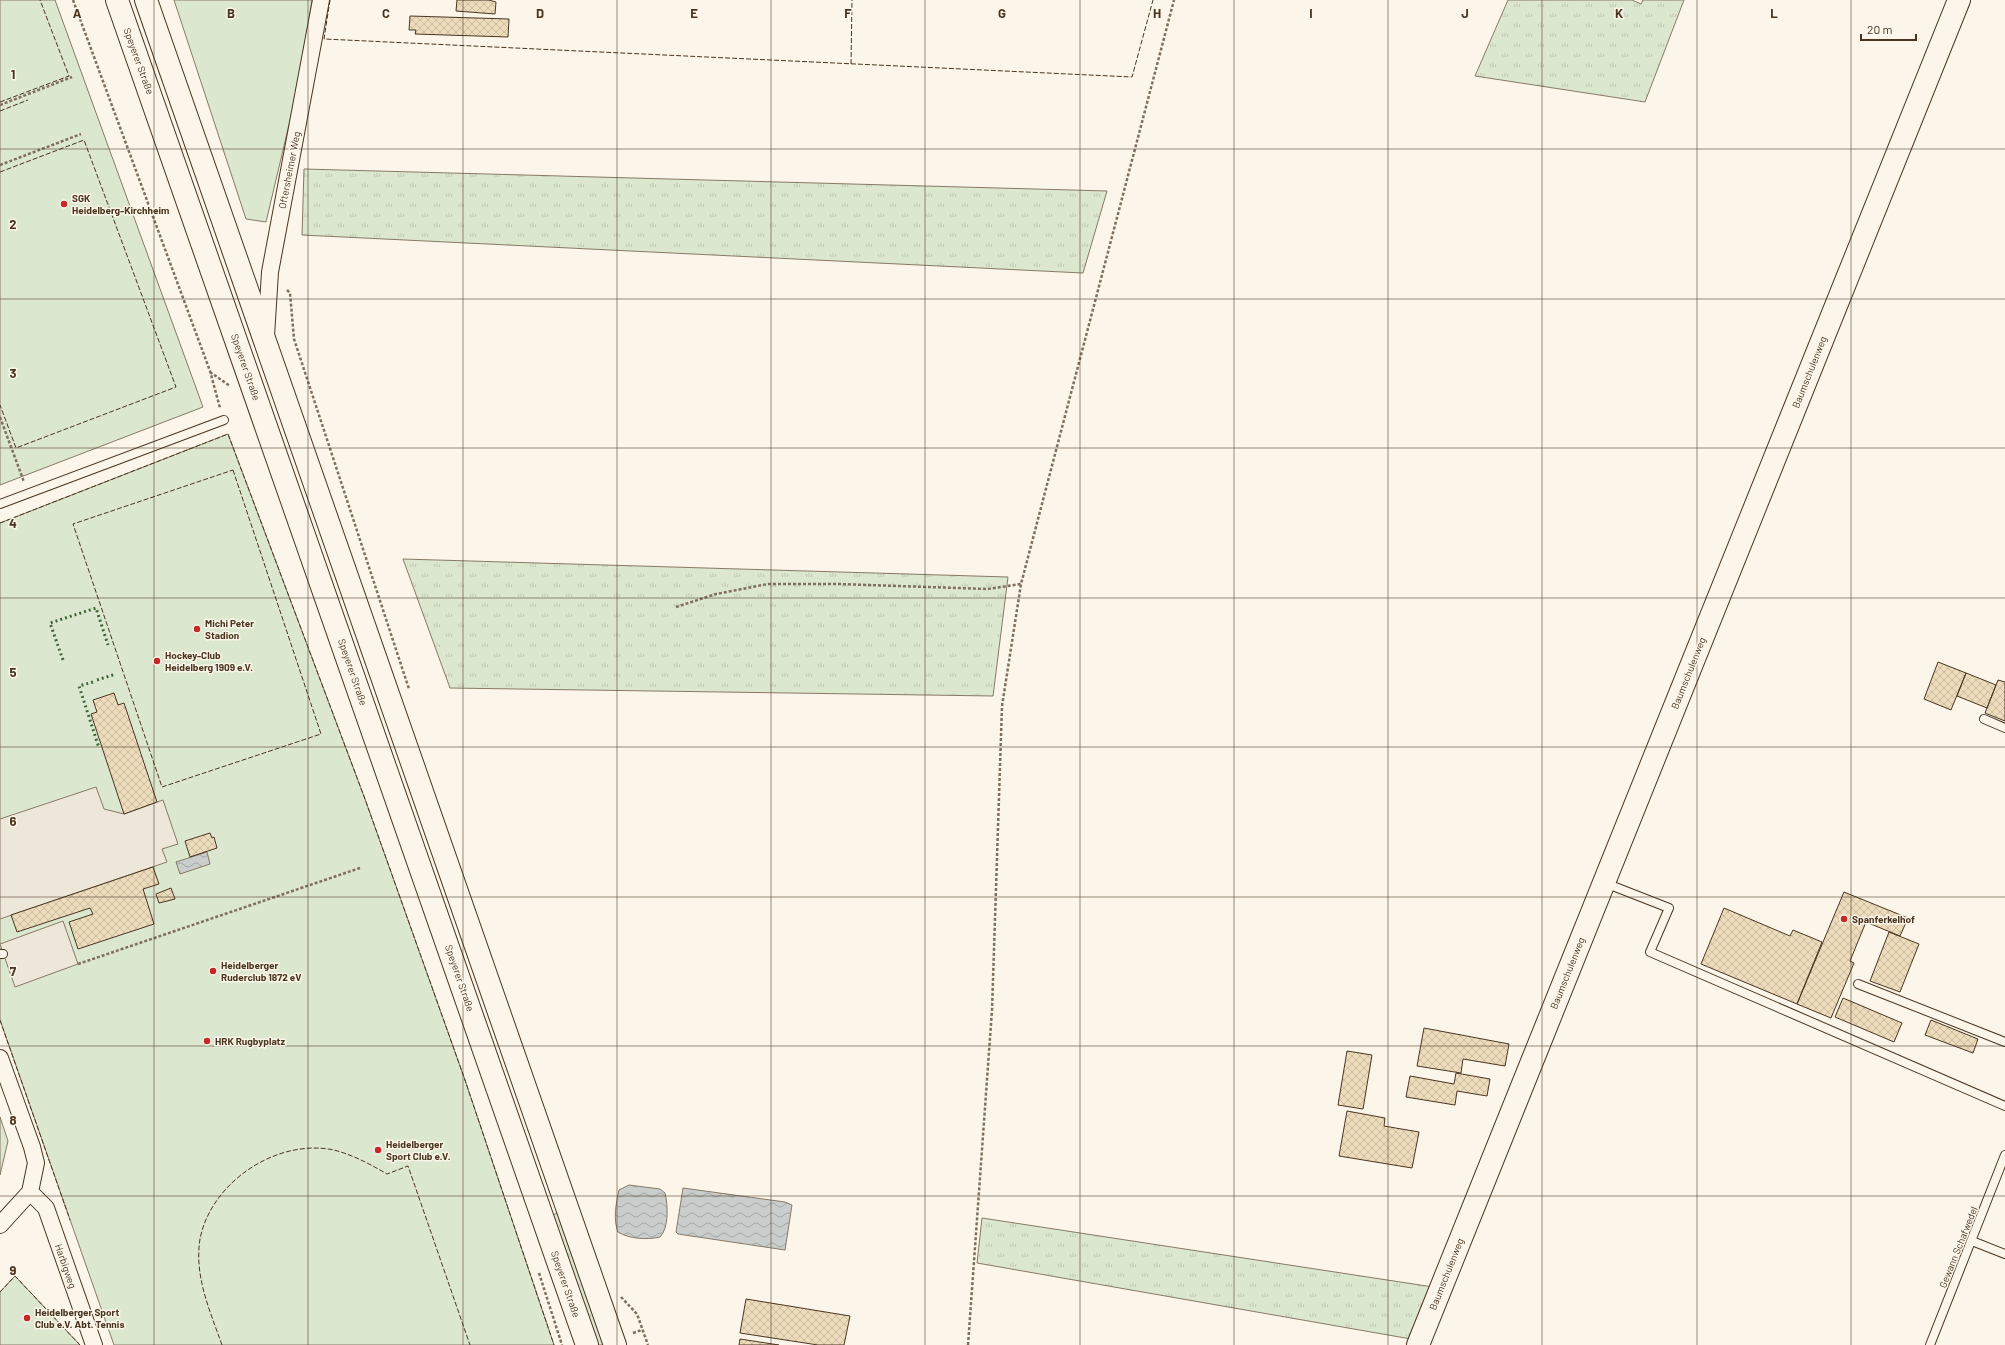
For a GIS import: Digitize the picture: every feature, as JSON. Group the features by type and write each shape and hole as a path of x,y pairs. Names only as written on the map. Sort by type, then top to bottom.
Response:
{"main road":[{"name":"Speyerer Straße","path":"117,0 587,1345"},
{"path":"146,0 616,1345"},
{"name":"Baumschulenweg","path":"1418,1345 1959,0"}],"street":[{"name":"Oftersheimer Weg","path":"265,341 270,272 321,0"},
{"path":"0,1058 36,1163 30,1192 0,1225"},
{"name":"Harbigweg","path":"30,1192 46,1208 94,1345"}],"lane":[{"path":"0,504 224,420"},
{"path":"1984,719 2005,728"},
{"path":"1604,882 1668,908 1650,952 2005,1106"},
{"path":"1858,984 2005,1042"},
{"name":"Gewann Schafwedel","path":"1930,1345 2005,1155"},
{"path":"1972,1241 2005,1254"}],"path":[{"path":"73,0 210,371 224,420"},
{"path":"968,1345 992,1010 1002,706 1021,584 1174,0"},
{"path":"0,105 72,77"},
{"path":"0,165 81,134"},
{"path":"210,371 231,386"},
{"path":"0,417 29,494"},
{"path":"676,607 716,594 768,584 839,584 987,589 1021,584"},
{"path":"78,964 360,868"},
{"path":"538,1269 562,1345"},
{"path":"634,1333 642,1330"}],"green space":[{"name":"SGK Heidelberg-Kirchheim","path":"0,0 55,0 203,407 0,485"},
{"path":"174,0 312,0 301,74 266,222 246,219"},
{"path":"1508,0 1632,0 1641,4 1643,0 1684,0 1645,102 1475,76"},
{"path":"304,169 1107,191 1083,273 302,235"},
{"path":"228,434 365,799 465,1080 554,1345 114,1345 0,1020 0,523"},
{"path":"403,559 1008,577 993,696 450,688"},
{"path":"0,1117 8,1141 0,1175"},
{"path":"557,1213 604,1345 597,1345 553,1215"},
{"path":"982,1218 1433,1287 1411,1339 977,1263"},
{"name":"Heidelberger Sport Club e.V. Abt. Tennis","path":"15,1276 80,1345 0,1345 0,1292"}],"shaded area":[{"path":"96,787 104,809 124,814 163,800 178,844 162,849 167,862 0,919 0,819"},
{"path":"63,921 78,964 15,987 0,944"}],"water":[{"path":"207,852 210,864 180,874 176,862"},
{"path":"629,1185 660,1189 665,1193 667,1204 666,1222 663,1233 660,1237 638,1238 627,1236 618,1232 615,1217 619,1190"},
{"path":"683,1188 785,1202 792,1205 785,1250 678,1234 676,1232"}],"building":[{"path":"457,0 489,0 496,2 495,14 456,11"},
{"path":"410,16 509,19 508,37 415,34 416,30 409,30"},
{"path":"1938,662 1966,673 1951,710 1924,699"},
{"path":"1966,673 1996,685 1987,708 1957,696"},
{"path":"1998,680 2005,682 2005,721 1985,713"},
{"path":"114,693 118,705 124,703 157,802 124,814 91,714 97,712 93,700"},
{"path":"210,833 212,838 214,837 217,848 190,857 185,841"},
{"path":"153,867 159,884 143,889 154,924 78,949 69,922 93,914 90,908 17,932 11,915"},
{"path":"171,888 175,899 159,903 156,894"},
{"path":"1844,892 1908,918 1900,936 1866,922 1850,961 1854,963 1831,1018 1797,1004"},
{"path":"1724,908 1790,936 1793,930 1822,942 1797,1004 1701,964"},
{"path":"1889,932 1919,944 1900,992 1870,981"},
{"path":"1843,998 1902,1023 1894,1042 1835,1017"},
{"path":"1931,1020 1978,1039 1973,1053 1925,1035"},
{"path":"1424,1028 1509,1044 1505,1066 1463,1059 1461,1073 1417,1066"},
{"path":"1347,1051 1372,1055 1363,1109 1338,1105"},
{"path":"1456,1073 1490,1079 1487,1096 1457,1091 1455,1105 1406,1097 1410,1076 1454,1084"},
{"path":"1347,1111 1385,1118 1384,1126 1419,1132 1412,1168 1339,1156"},
{"path":"746,1299 850,1316 844,1345 818,1345 740,1333"},
{"path":"740,1339 779,1345 739,1345"}],"hedge":[{"path":"63,660 50,623 96,608 108,645"},
{"path":"97,680 116,674"},
{"path":"93,682 79,686 99,748"}],"fence":[{"path":"0,102 69,76 40,0"},
{"path":"330,0 324,39 1132,77 1153,0"},
{"path":"851,64 852,0"},
{"path":"0,111 28,100"},
{"path":"0,172 84,140 176,387 16,448 0,405"},
{"path":"0,523 228,434 365,799 465,1080 554,1345"},
{"path":"233,470 321,734 162,787 73,524 233,470"},
{"path":"0,1020 70,1220"},
{"path":"222,1345 204,1293 199,1266 200,1239 207,1218 218,1199 232,1183 250,1169 269,1158 291,1151 312,1148 334,1150 348,1154 387,1174 408,1166 470,1345"},
{"path":"0,1292 15,1276 80,1345"}],"place":[{"name":"SGK Heidelberg-Kirchheim","path":"64,204"},
{"name":"Michi Peter Stadion","path":"197,629"},
{"name":"Hockey-Club Heidelberg 1909 e.V.","path":"157,661"},
{"name":"Spanferkelhof","path":"1844,919"},
{"name":"Heidelberger Ruderclub 1872 eV","path":"213,971"},
{"name":"HRK Rugbyplatz","path":"207,1041"},
{"name":"Heidelberger Sport Club e.V.","path":"378,1150"},
{"name":"Heidelberger Sport Club e.V. Abt. Tennis","path":"27,1318"}]}
